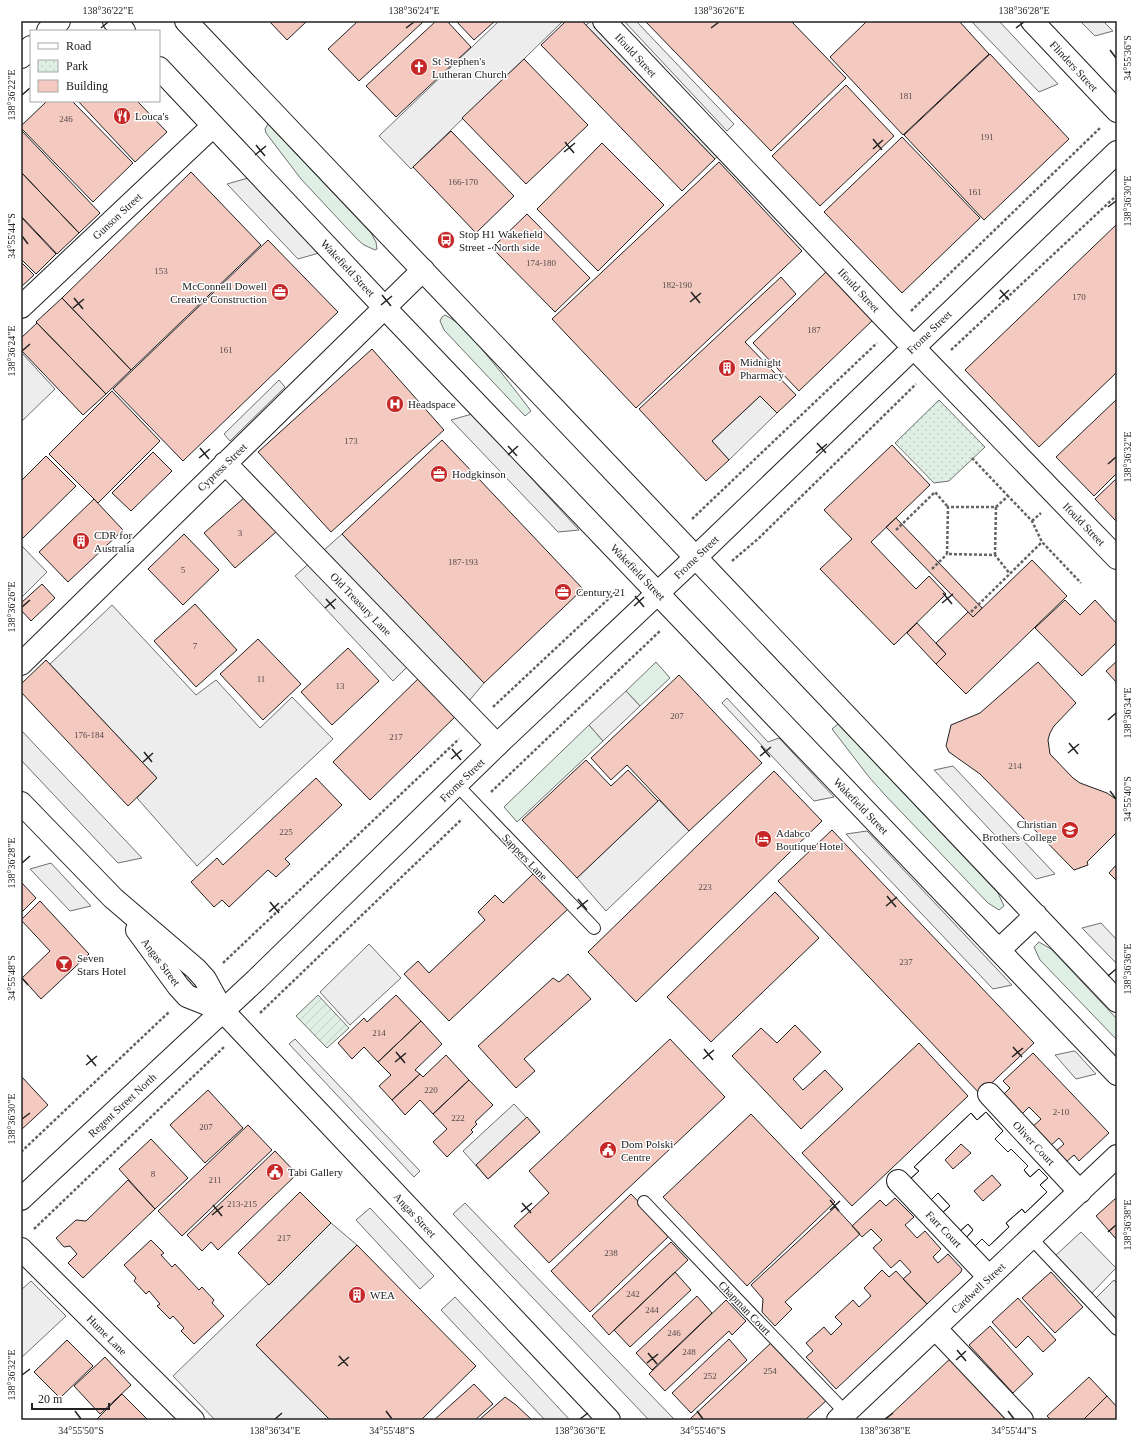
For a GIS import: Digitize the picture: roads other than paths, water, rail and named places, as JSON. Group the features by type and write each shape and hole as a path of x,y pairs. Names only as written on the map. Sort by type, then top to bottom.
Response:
{"street":[{"path":"49,30 59,21"},
{"path":"114,21 123,30"},
{"path":"186,21 1117,1000"},
{"name":"Ifould Street","path":"604,21 913,347 1117,558"},
{"name":"Flinders Street","path":"1032,21 1117,111"},
{"path":"21,57 30,48"},
{"name":"Wakefield Street","path":"160,69 384,307 1117,1074"},
{"name":"Gunson Street","path":"21,307 213,126"},
{"name":"Frome Street","path":"222,1010 256,980 497,745 696,557 1117,152"},
{"name":"Cypress Street","path":"21,664 423,270"},
{"name":"Old Treasury Lane","path":"225,463 497,745"},
{"name":"Angas Street","path":"23,810 113,898 193,966 205,979 222,1010 609,1420"},
{"name":"Angas Street","path":"113,898 187,996 222,1010"},
{"path":"999,950 1036,915"},
{"name":"Regent Street North","path":"21,1199 185,1047 222,1010"},
{"name":"Oliver Court","path":"989,1094 1080,1192"},
{"name":"Cardwell Street","path":"841,1418 1117,1156"},
{"name":"Farr Court","path":"898,1181 990,1277"},
{"name":"Hume Lane","path":"27,1240 193,1420"},
{"path":"935,1328 1022,1420"}],"lane":[{"name":"Sappers Lane","path":"457,785 594,928"},
{"name":"Chapman Court","path":"644,1202 841,1418"},
{"path":"1031,1238 1117,1329"}],"place":[{"name":"St Stephen's Lutheran Church","path":"419,67"},
{"name":"Louca's","path":"122,116"},
{"name":"Stop H1 Wakefield Street - North side","path":"446,240"},
{"name":"McConnell Dowell Creative Construction","path":"280,292"},
{"name":"Midnight Pharmacy","path":"727,368"},
{"name":"Headspace","path":"395,404"},
{"name":"Hodgkinson","path":"439,474"},
{"name":"CDR for Australia","path":"81,541"},
{"name":"Century 21","path":"563,592"},
{"name":"Christian Brothers College","path":"1070,830"},
{"name":"Adabco Boutique Hotel","path":"763,839"},
{"name":"Seven Stars Hotel","path":"64,964"},
{"name":"Dom Polski Centre","path":"608,1150"},
{"name":"Tabi Gallery","path":"275,1172"},
{"name":"WEA","path":"357,1295"}]}
